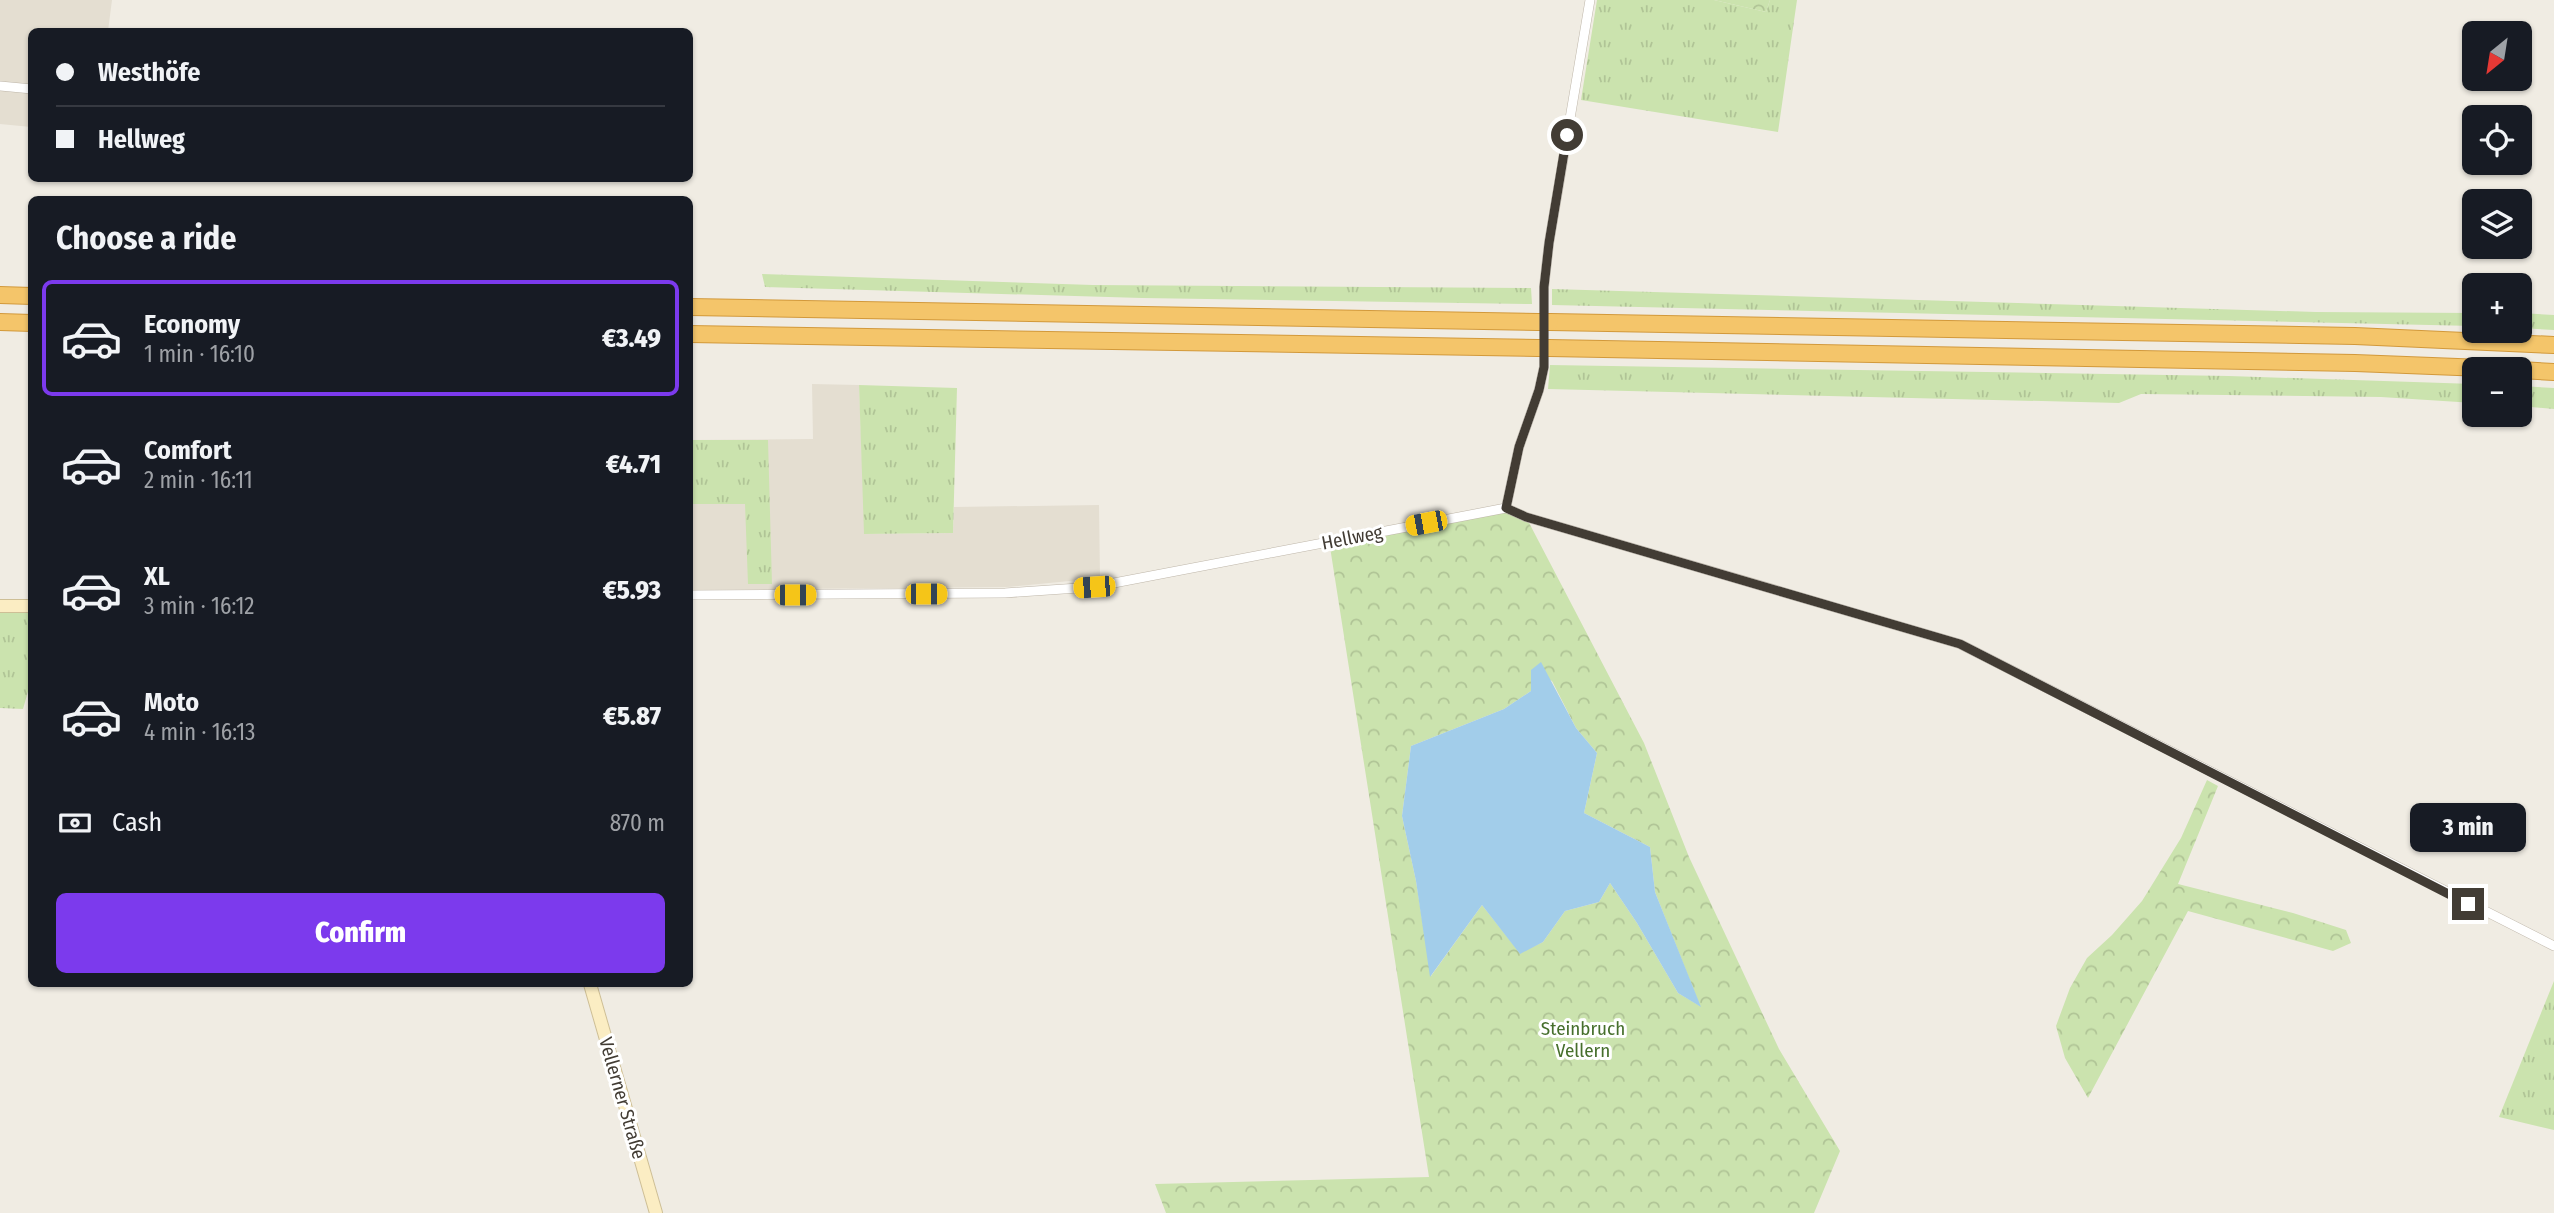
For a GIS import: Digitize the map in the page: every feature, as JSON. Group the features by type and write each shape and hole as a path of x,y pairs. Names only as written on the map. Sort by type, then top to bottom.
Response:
{"highway":[{"path":"0,295 28,296"},
{"path":"693,307 2342,336 2554,345"},
{"path":"0,322 28,323"},
{"path":"693,334 2341,362 2462,367"},
{"path":"2532,371 2554,372"}],"main road":[{"path":"0,606 28,606"},
{"name":"Vellerner Straße","path":"591,987 656,1213"}],"street":[{"path":"1590,0 1549,243 1544,287 1544,367 1519,447 1506,508 1526,517 1960,644 2554,946"},
{"path":"0,86 28,89"},
{"name":"Hellweg","path":"693,595 1005,593 1094,587 1506,508"}],"shaded area":[{"path":"0,0 112,0 108,28 28,28 28,127 0,124"},
{"path":"812,384 859,385 865,534 953,533 954,507 1099,505 1100,578 1007,587 693,590 693,440 813,439"}],"green space":[{"path":"1597,0 1714,0 1766,12 1770,0 1797,0 1778,132 1581,100"},
{"path":"1714,0 1770,0 1766,12"},
{"path":"762,274 1093,285 1531,288 1532,304 1142,298 765,287"},
{"path":"1552,289 2316,312 2462,313 2462,326 1552,305"},
{"path":"2532,314 2554,315 2554,330 2532,329"},
{"path":"1550,365 2229,376 2462,384 2462,402 2381,397 2141,394 2119,403 1548,389"},
{"path":"859,385 957,388 953,533 864,534"},
{"path":"2532,387 2554,388 2554,409 2532,407"},
{"path":"693,440 768,440 772,584 748,584 745,504 693,504"},
{"name":"Steinbruch Vellern","path":"1506,508 1526,517 1644,743 1689,857 1779,1049 1840,1151 1814,1213 1166,1213 1155,1184 1429,1177 1330,547","holes":["1531,670 1552,681 1576,728 1597,753 1584,813 1650,847 1655,892 1700,1006 1678,993 1610,883 1599,902 1565,911 1543,942 1520,953 1482,905 1431,976 1416,881 1402,816 1411,746 1504,709 1531,691"]},
{"path":"0,612 28,612 28,692 23,709 0,708"},
{"path":"2207,780 2218,786 2178,884 2293,913 2346,930 2351,943 2333,951 2188,911 2088,1098 2065,1058 2056,1026 2070,988 2087,958 2142,901 2181,838"},
{"path":"2554,981 2554,1130 2499,1117"}],"water":[{"path":"1541,662 1576,728 1597,753 1584,813 1650,847 1655,892 1701,1007 1678,993 1610,883 1599,902 1565,911 1543,942 1520,954 1482,905 1430,977 1416,881 1402,816 1411,746 1504,709 1531,691 1531,670"}],"route":[{"path":"1567,135 1544,287 1544,367 1519,447 1506,508 1526,517 1960,644 2468,904"}]}
